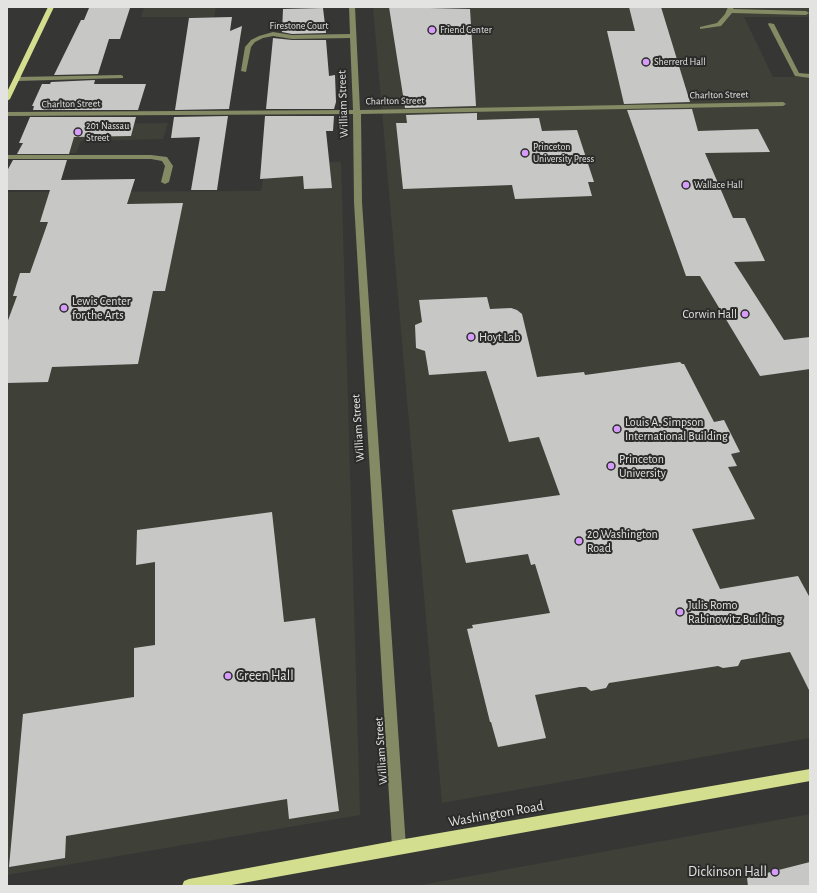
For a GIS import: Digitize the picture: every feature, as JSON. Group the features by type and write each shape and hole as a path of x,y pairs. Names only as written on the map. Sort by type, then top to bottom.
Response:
{"main road":[{"path":"7,99 9,89 17,78 51,7"},
{"name":"Washington Road","path":"188,886 399,847 810,775"}],"street":[{"name":"William Street","path":"352,7 357,112 358,202 368,380 399,847"},
{"path":"702,28 719,25 730,9 806,13"},
{"path":"770,24 797,76 810,76"},
{"name":"Firestone Court","path":"244,71 248,47 253,41 261,37 273,34 292,37 354,36"},
{"path":"17,78 121,77"},
{"name":"Charlton Street","path":"7,114 357,112 783,104"},
{"path":"7,158 151,157 164,160 168,166 165,182"}],"shaded area":[{"path":"216,7 214,17 141,17 144,8 76,8"},
{"name":"Princeton University","path":"373,7 810,7 810,17 744,17 773,77 810,77 810,738 442,803"},
{"path":"168,123 163,139 81,141 76,153 16,155 29,125"},
{"path":"341,162 360,815 7,875 7,192 261,191 266,163"},
{"path":"810,814 810,886 416,886"}],"building":[{"name":"Friend Center","path":"389,7 470,9 476,106 405,108"},
{"name":"Sherrerd Hall","path":"629,7 661,7 690,102 624,104 607,31 635,31"},
{"path":"89,8 130,8 120,39 109,39 98,74 54,75 81,20 84,20"},
{"path":"323,8 326,33 292,34 282,32 283,9"},
{"path":"232,17 230,31 242,26 229,109 175,110 189,18"},
{"path":"273,38 292,40 326,40 329,76 335,75 336,102 334,109 266,109"},
{"path":"95,80 94,84 146,84 138,110 33,110 34,106 32,106 42,84 50,84 51,82"},
{"name":"Wallace Hall","path":"692,109 698,131 758,129 770,152 705,153 733,218 745,218 765,261 734,262 784,340 810,337 810,369 760,376 700,276 686,276 627,110"},
{"name":"Princeton University Press","path":"477,113 477,120 539,118 542,131 577,130 594,182 588,182 592,196 515,199 512,185 403,189 396,123 407,123 406,115"},
{"path":"228,116 217,190 191,190 200,137 171,138 174,117"},
{"path":"265,116 334,116 333,131 326,131 332,188 304,189 303,176 260,179"},
{"path":"30,117 136,117 131,136 74,137 69,154 17,154 23,143 19,143"},
{"path":"13,160 67,160 61,180 135,179 127,204 183,203 165,291 153,291 138,364 52,367 48,382 7,383 7,323 17,296 13,296 20,273 30,273 48,222 40,222 50,190 7,190 7,171"},
{"name":"20 Washington Road","path":"487,297 490,309 511,308 522,314 537,377 584,372 585,375 680,362 684,364 714,422 724,420 740,452 731,454 737,466 728,467 755,519 692,529 720,589 798,576 810,598 810,692 790,652 741,660 738,666 723,668 718,666 609,683 606,688 591,691 586,687 580,687 535,695 546,738 498,747 490,722 467,629 473,628 472,625 550,613 535,564 531,565 528,554 466,563 452,510 560,495 539,437 509,442 486,371 429,375 425,351 416,348 415,325 422,322 419,300"},
{"name":"Green Hall","path":"272,512 284,622 315,618 339,811 289,819 287,799 66,836 65,858 9,867 23,714 134,697 134,648 155,645 155,562 136,565 137,530"},
{"name":"Dickinson Hall","path":"810,862 810,886 748,886 747,878"}],"place":[{"name":"Friend Center","path":"432,30"},
{"name":"Sherrerd Hall","path":"646,62"},
{"name":"201 Nassau Street","path":"78,132"},
{"name":"Princeton University Press","path":"525,153"},
{"name":"Wallace Hall","path":"686,185"},
{"name":"Lewis Center for the Arts","path":"64,308"},
{"name":"Corwin Hall","path":"745,314"},
{"name":"Hoyt Lab","path":"471,337"},
{"name":"Louis A. Simpson International Building","path":"617,429"},
{"name":"Princeton University","path":"611,466"},
{"name":"20 Washington Road","path":"579,541"},
{"name":"Julis Romo Rabinowitz Building","path":"680,612"},
{"name":"Green Hall","path":"228,676"},
{"name":"Dickinson Hall","path":"775,872"}]}
